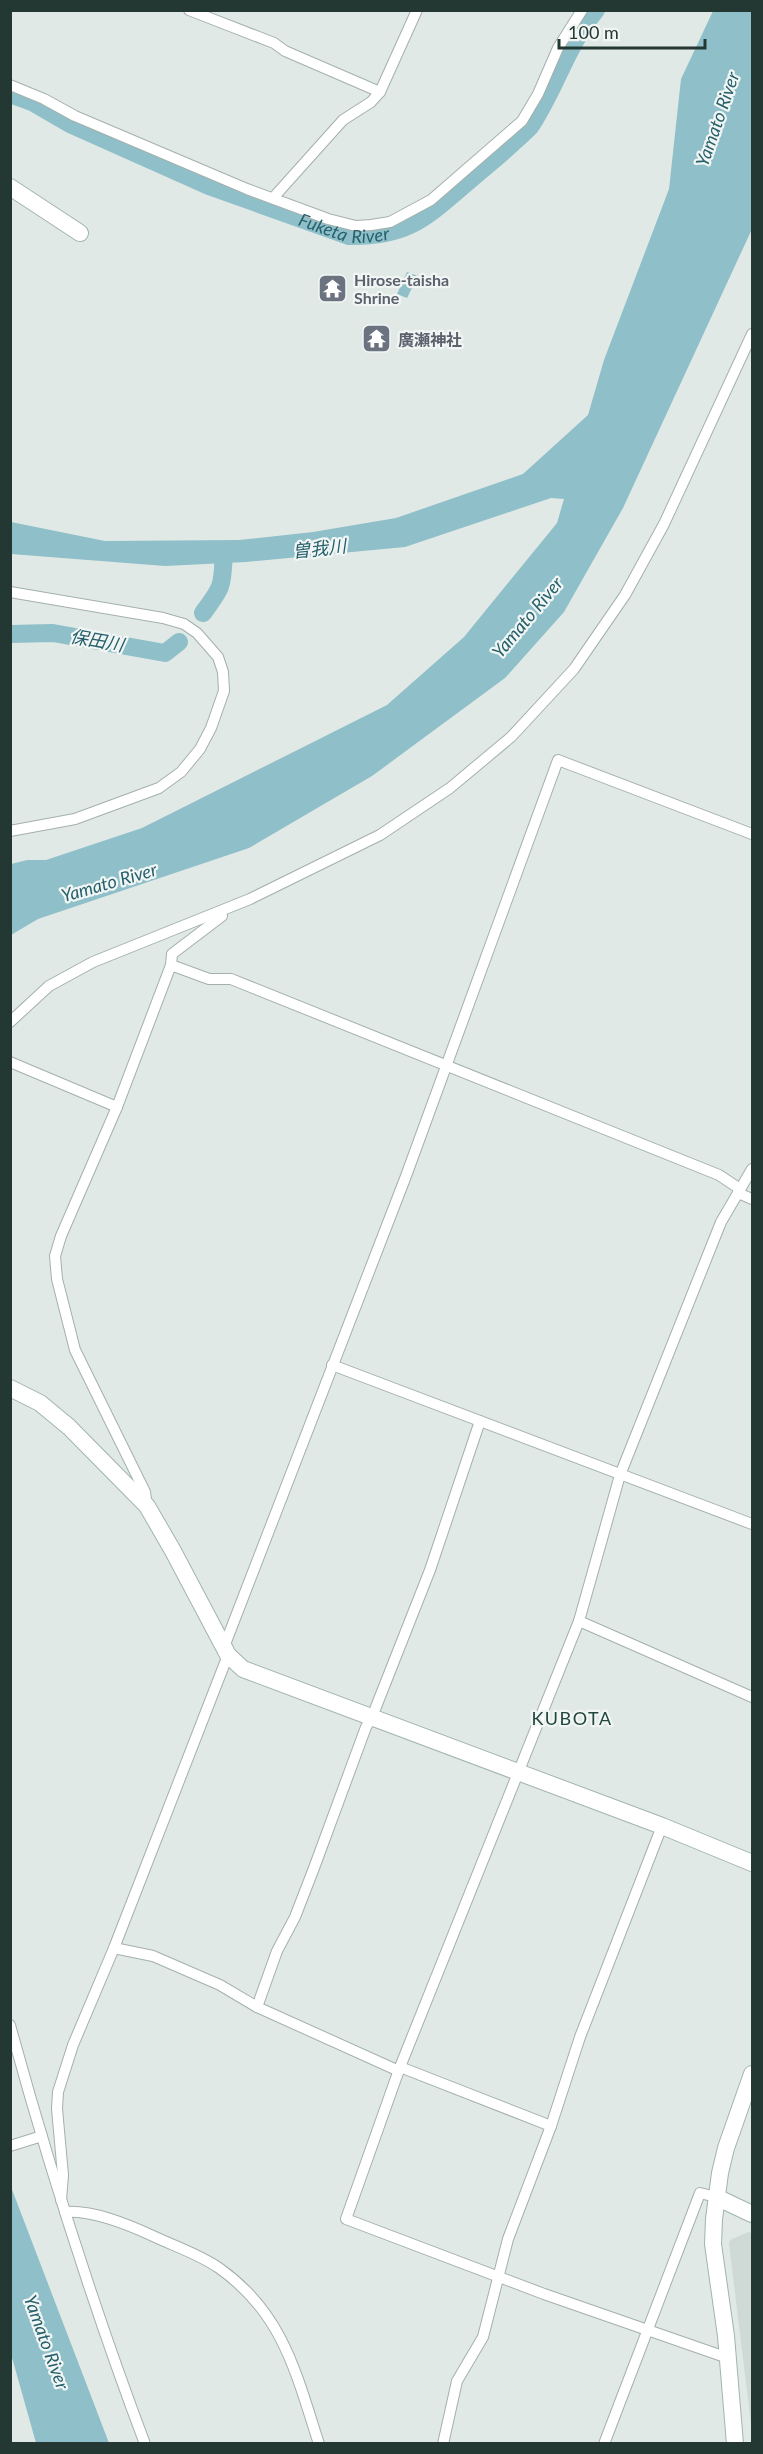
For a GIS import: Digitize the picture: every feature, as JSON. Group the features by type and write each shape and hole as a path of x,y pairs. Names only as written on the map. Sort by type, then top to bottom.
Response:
{"street":[{"path":"189,10 205,14 274,43 285,51 380,92"},
{"path":"273,198 344,120 371,102 380,92 417,10"},
{"path":"10,85 200,171 328,219 356,226 390,222 431,200 522,121 538,94 558,48 582,10"},
{"path":"10,187 80,233"},
{"path":"10,1022 49,986 93,962 250,899 380,836 450,788 511,737 574,669 625,595 664,524 753,334"},
{"path":"10,592 163,618 184,624 197,633 218,657 223,672 224,691 211,728 200,749 182,772 159,788 99,812 10,831"},
{"path":"61,2200 63,2175 57,2092 73,2045 114,1948 332,1365 406,1176 558,760 753,834"},
{"path":"147,1506 145,1492 75,1350 57,1278 55,1257 61,1236 117,1107 171,965 172,954 216,920 250,899"},
{"path":"171,965 210,979 231,979 446,1064 719,1175 739,1191 753,1198"},
{"path":"10,1062 117,1107"},
{"path":"728,2358 648,2328 544,2294 346,2219 399,2069 579,1621 620,1475 703,1265 722,1222 753,1169"},
{"path":"332,1365 753,1524"},
{"path":"10,1388 40,1403 62,1421 147,1506 226,1651 236,1664 252,1674 517,1771 753,1863"},
{"path":"257,2007 277,1951 295,1917 366,1727 430,1570 480,1421"},
{"path":"579,1621 753,1696"},
{"path":"443,2444 458,2381 483,2337 508,2239 551,2126 580,2037 662,1826"},
{"path":"114,1948 153,1956 220,1985 257,2007 399,2069 551,2126"},
{"path":"10,2025 39,2137 115,2364 145,2444"},
{"path":"735,2444 728,2358 713,2244 716,2197 726,2148 753,2074"},
{"path":"10,2146 39,2137"},
{"path":"604,2444 700,2193 716,2197 753,2214"},
{"path":"65,2212 76,2211 131,2226 218,2267 251,2294 288,2349 319,2444"}],"shaded area":[{"path":"748,2232 752,2233 752,2424 729,2244 730,2240"}],"water":[{"path":"713,11 752,11 752,229 623,508 564,612 505,678 372,776 249,848 38,919 11,935 11,864 27,860 46,860 142,828 387,705 464,637 557,523 564,499 551,498 405,547 246,562 165,566 11,554 11,522 105,541 239,540 313,532 396,518 523,474 588,415 604,360 669,189 681,79"},
{"path":"407,272 418,276 407,298 397,294"},
{"name":"Yamato River","path":"11,2187 109,2443 36,2443 11,2354"}],"waterway":[{"name":"Fuketa River","path":"10,94 32,102 70,124 209,186 349,236 388,233 429,214 530,127 577,38 596,10"},
{"name":"保田川","path":"203,613 221,585 224,552"},
{"name":"保田川","path":"10,634 53,633 165,653 179,642"}],"place":[{"name":"Hirose-taisha Shrine","path":"333,288"},
{"name":"廣瀬神社","path":"377,339"}],"district":[{"name":"KUBOTA","path":"572,1718"}],"water label":[{"name":"曽我川","path":"319,548"}]}
